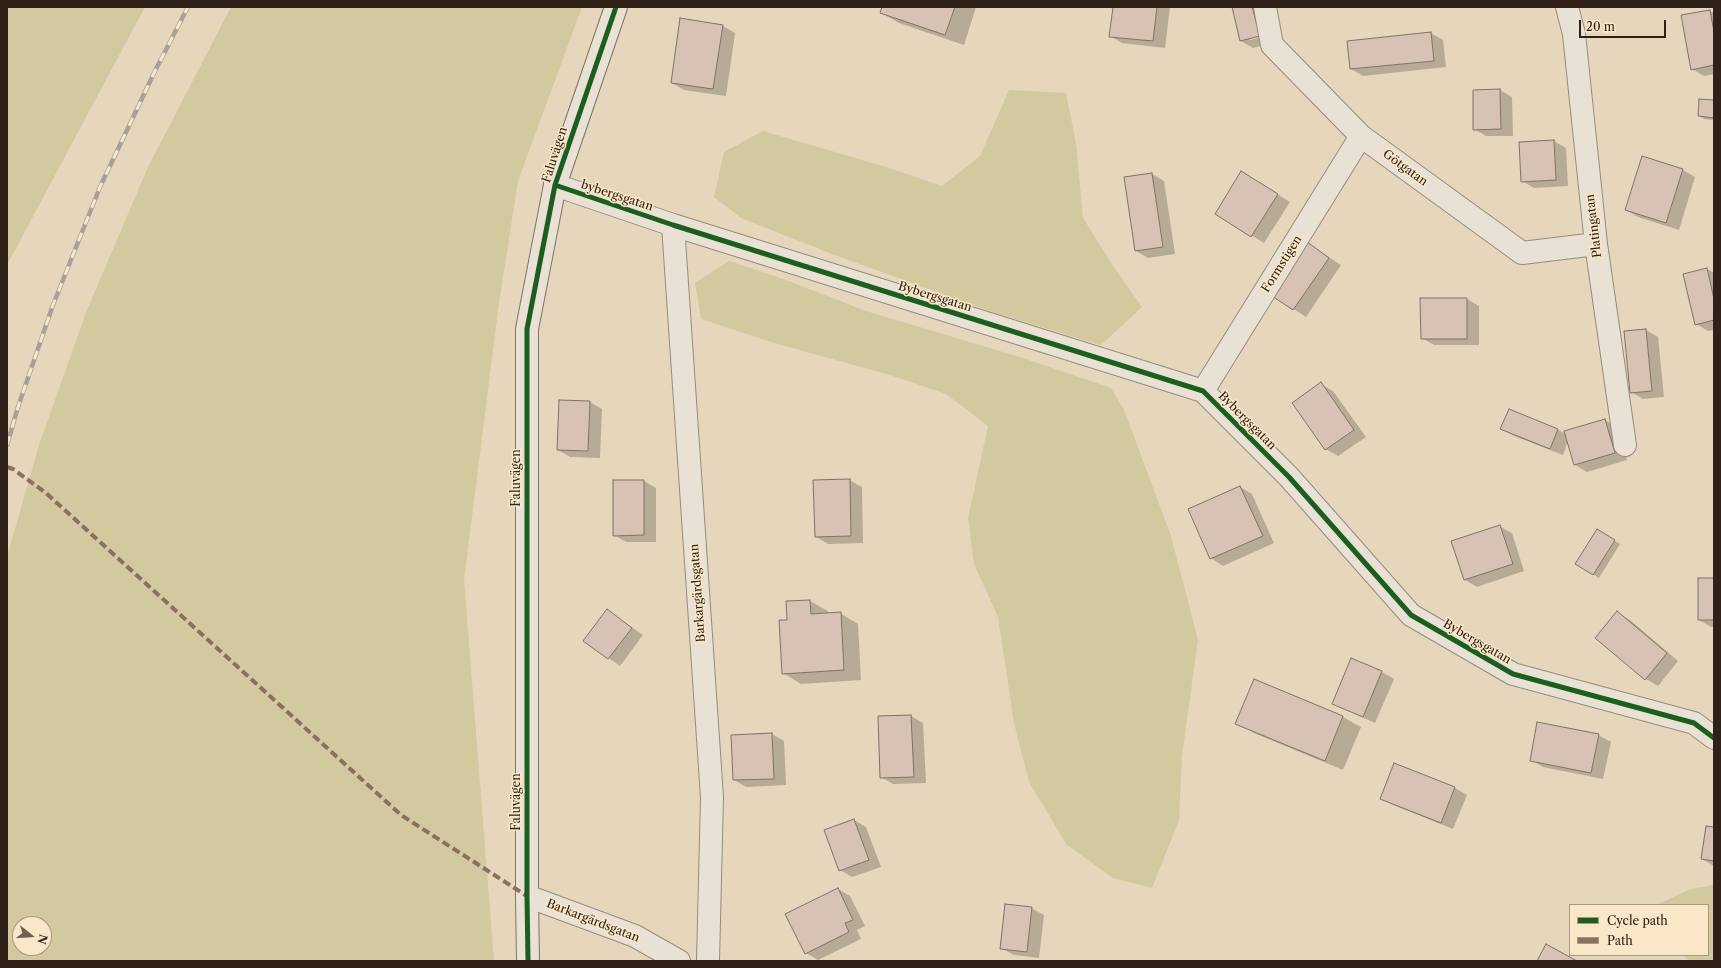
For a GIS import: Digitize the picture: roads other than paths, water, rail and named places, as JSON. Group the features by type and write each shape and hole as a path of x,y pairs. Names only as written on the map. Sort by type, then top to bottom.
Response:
{"street":[{"name":"Faluvägen","path":"528,961 527,329 555,185 616,7"},
{"name":"Götgatan","path":"1266,7 1272,45 1361,136 1522,254 1596,244"},
{"name":"Platingatan","path":"1567,7 1574,34 1596,244 1625,445"},
{"name":"Formstigen","path":"1203,391 1361,136"},
{"name":"bybergsgatan","path":"555,185 673,225"},
{"name":"Bybergsgatan","path":"673,225 1203,391 1289,477 1411,615 1513,674 1694,723 1714,738"},
{"name":"Barkargärdsgatan","path":"673,225 712,797 708,961"},
{"name":"Barkargärdsgatan","path":"527,896 635,936 679,961"}],"railway":[{"path":"7,445 18,407 53,305 100,187 155,71 188,7"}]}
